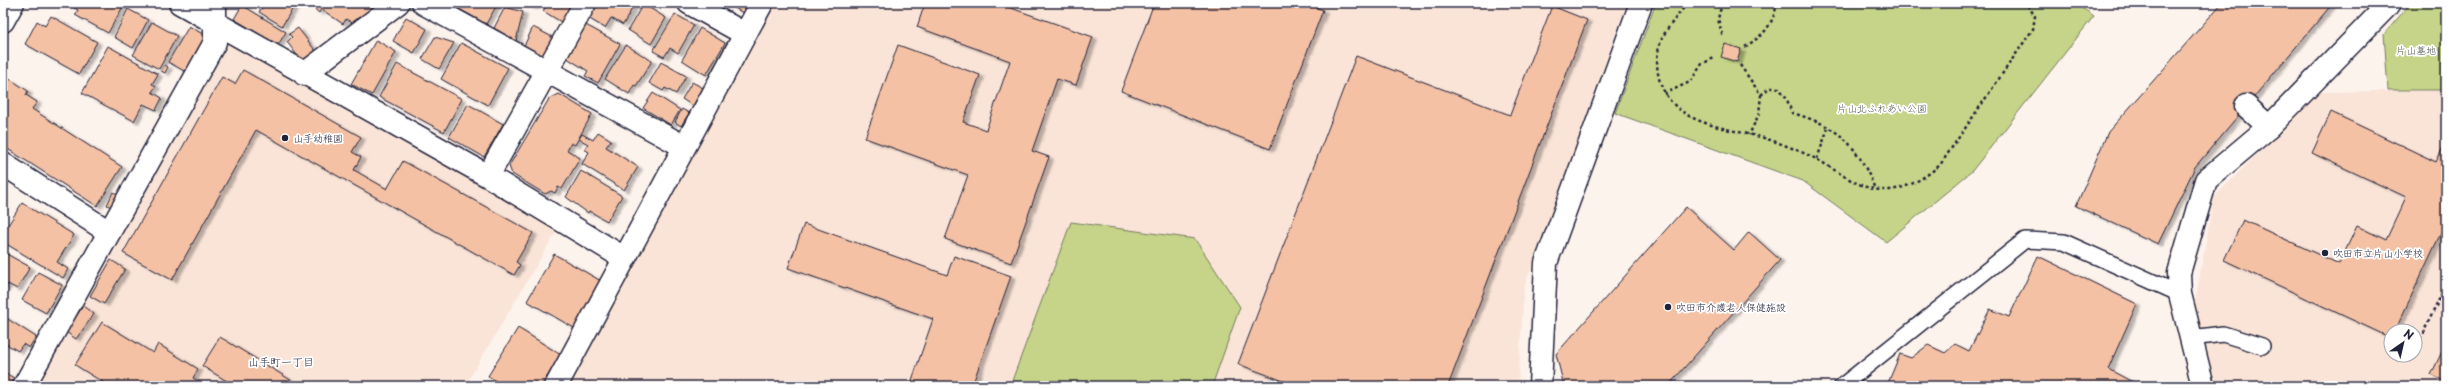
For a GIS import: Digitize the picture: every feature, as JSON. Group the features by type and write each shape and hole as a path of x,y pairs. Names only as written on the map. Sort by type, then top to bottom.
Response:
{"street":[{"path":"3,21 13,3"},
{"path":"180,3 215,13 304,74 488,176 624,258"},
{"path":"304,74 398,3"},
{"path":"422,3 684,146"},
{"path":"488,176 585,3"},
{"path":"689,3 745,34"},
{"path":"556,386 762,3"},
{"path":"1540,386 1546,263 1641,3"},
{"path":"2203,386 2180,294 2179,273 2206,180 2269,127 2390,3"},
{"path":"24,386 215,42 215,13"},
{"path":"2246,106 2269,127"},
{"path":"3,164 109,232"}],"lane":[{"path":"1842,386 2025,240 2064,242 2180,294"},
{"path":"2191,338 2223,334 2262,346"}],"path":[{"path":"1686,3 1661,41 1656,70 1664,94 1680,112 1711,125 1775,141 1816,159 1854,181 1875,189 1899,188 1922,180 1940,165 2033,29 2035,16 2026,3"},
{"path":"1722,3 1718,18 1723,36"},
{"path":"1745,47 1762,35 1773,22 1776,8"},
{"path":"1664,94 1690,82 1702,64 1716,57"},
{"path":"1740,65 1761,95"},
{"path":"1750,134 1758,114 1761,95 1769,88 1779,88 1786,97 1792,113 1828,127 1848,141 1864,162 1875,189"},
{"path":"1816,159 1828,127"},
{"path":"2423,333 2446,285"}],"shaded area":[{"path":"772,3 1627,3 1524,288 1518,386 565,386"},
{"name":"山手幼稚園","path":"233,44 558,229 465,386 32,386 223,47"},
{"name":"吹田市立片山小学校","path":"2446,90 2446,386 2216,386 2194,308 2214,197 2320,92"}],"green space":[{"name":"片山北ふれあい公園","path":"1656,3 2075,3 2094,16 1972,171 1886,242 1803,181 1615,113"},
{"name":"片山墓地","path":"2411,3 2446,3 2446,90 2388,90 2384,34"},
{"path":"1071,222 1195,239 1240,307 1212,386 1010,386"}],"building":[{"path":"66,3 125,3 108,33 75,15 78,10"},
{"path":"265,3 296,3 282,26 259,12"},
{"path":"308,3 384,3 354,24 346,19 343,24 321,9 319,13"},
{"path":"456,3 498,3 486,24 454,6"},
{"path":"521,3 537,3 534,7"},
{"path":"548,3 574,3 563,23 543,11"},
{"path":"597,3 635,3 623,25 611,18 605,28 588,18"},
{"path":"727,3 753,3 746,15"},
{"path":"925,3 997,3 1093,37 1076,85 1057,79 1032,151 1049,157 1011,263 945,239 968,175 865,138 898,45 980,75 963,122 986,130 1010,61 917,27"},
{"path":"1154,3 1305,3 1323,10 1270,149 1121,91"},
{"path":"2222,3 2333,3 2195,167 2158,244 2076,206 2108,132"},
{"path":"643,4 666,18 651,44 628,30"},
{"path":"242,5 286,32 278,45 234,19"},
{"path":"1552,6 1587,20 1448,386 1297,386 1238,364 1356,56 1510,115"},
{"path":"505,7 523,12 516,41 494,28"},
{"path":"128,9 148,20 133,48 114,37"},
{"path":"675,14 694,25 678,53 670,48 664,57 653,51"},
{"path":"51,16 97,42 79,74 25,44 37,21 45,26"},
{"path":"406,17 427,29 414,53 393,41"},
{"path":"152,22 177,36 159,69 133,55"},
{"path":"586,25 620,44 598,83 585,76 588,71 567,58"},
{"path":"189,26 206,36 186,72 168,62"},
{"path":"533,27 556,39 545,60 523,48"},
{"path":"298,28 318,54 310,60 300,59 287,42 292,37 289,34"},
{"path":"700,28 725,43 706,75 682,60"},
{"path":"435,37 454,43 439,69 422,59"},
{"path":"376,40 396,52 372,95 351,84"},
{"path":"461,43 508,68 488,105 441,79"},
{"path":"1725,44 1741,49 1737,62 1721,57"},
{"path":"626,45 652,61 629,94 605,79"},
{"path":"108,46 158,74 152,84 156,86 152,92 162,98 156,110 143,104 134,121 82,93"},
{"path":"661,62 686,76 676,94 665,88 663,91 649,83"},
{"path":"397,64 462,99 444,132 379,97"},
{"path":"165,65 168,67 165,73 161,71"},
{"path":"243,70 361,137 352,152 361,157 354,170 387,189 403,161 533,233 516,262 520,265 514,275 256,130 172,280 123,253 222,77 235,84"},
{"path":"10,79 28,91 26,95 37,102 32,109 122,167 97,206 3,146 3,90"},
{"path":"692,82 703,88 693,106 682,99"},
{"path":"653,93 680,110 671,125 643,108"},
{"path":"559,94 592,114 575,145 571,143 567,150 580,158 562,189 558,187 555,193 551,191 545,194 512,174 509,166 549,99"},
{"path":"468,104 503,124 484,157 449,137"},
{"path":"682,109 689,113 681,126 675,122"},
{"path":"2331,112 2436,162 2446,141 2446,222 2399,323 2383,323 2383,334 2224,260 2243,220 2339,264 2357,226 2386,240 2406,197 2312,153"},
{"path":"598,132 611,140 606,147 638,167 624,190 582,164 589,152 584,149 588,144 579,139 582,134 593,140"},
{"path":"581,171 622,196 607,221 589,211 588,213 566,197"},
{"path":"113,192 119,195 113,208 107,205"},
{"path":"22,203 74,235 57,262 68,269 63,278 3,242 3,233"},
{"name":"吹田市介護老人保健施設","path":"1686,207 1734,250 1749,232 1780,260 1668,386 1564,386 1556,354"},
{"path":"804,224 947,275 954,256 1011,276 972,386 910,386 933,319 788,268"},
{"path":"3,252 30,267 17,289 8,284 3,291"},
{"path":"554,254 601,281 574,328 527,301"},
{"path":"2038,256 2137,304 2108,369 2140,386 1894,386 1888,383 1900,354 1911,358 1928,345 1945,353 1955,344 1969,351 1990,309 2009,317"},
{"path":"111,260 125,269 104,304 90,296"},
{"path":"38,272 62,285 46,313 22,300"},
{"path":"83,306 94,314 76,339 66,332"},
{"path":"3,316 36,337 29,348 23,344 18,351 3,342"},
{"path":"102,322 153,353 158,344 198,369 193,378 206,386 109,386 75,365"},
{"path":"518,328 561,355 541,386 504,386 488,376"},
{"path":"220,337 294,382 292,386 235,386 202,366"},
{"path":"2446,343 2446,382 2431,375"},
{"path":"3,372 14,378 10,386 3,385"}],"place":[{"name":"山手幼稚園","path":"285,138"},
{"name":"吹田市立片山小学校","path":"2325,253"},
{"name":"吹田市介護老人保健施設","path":"1668,307"}],"district":[{"name":"山手町一丁目","path":"281,362"}]}
